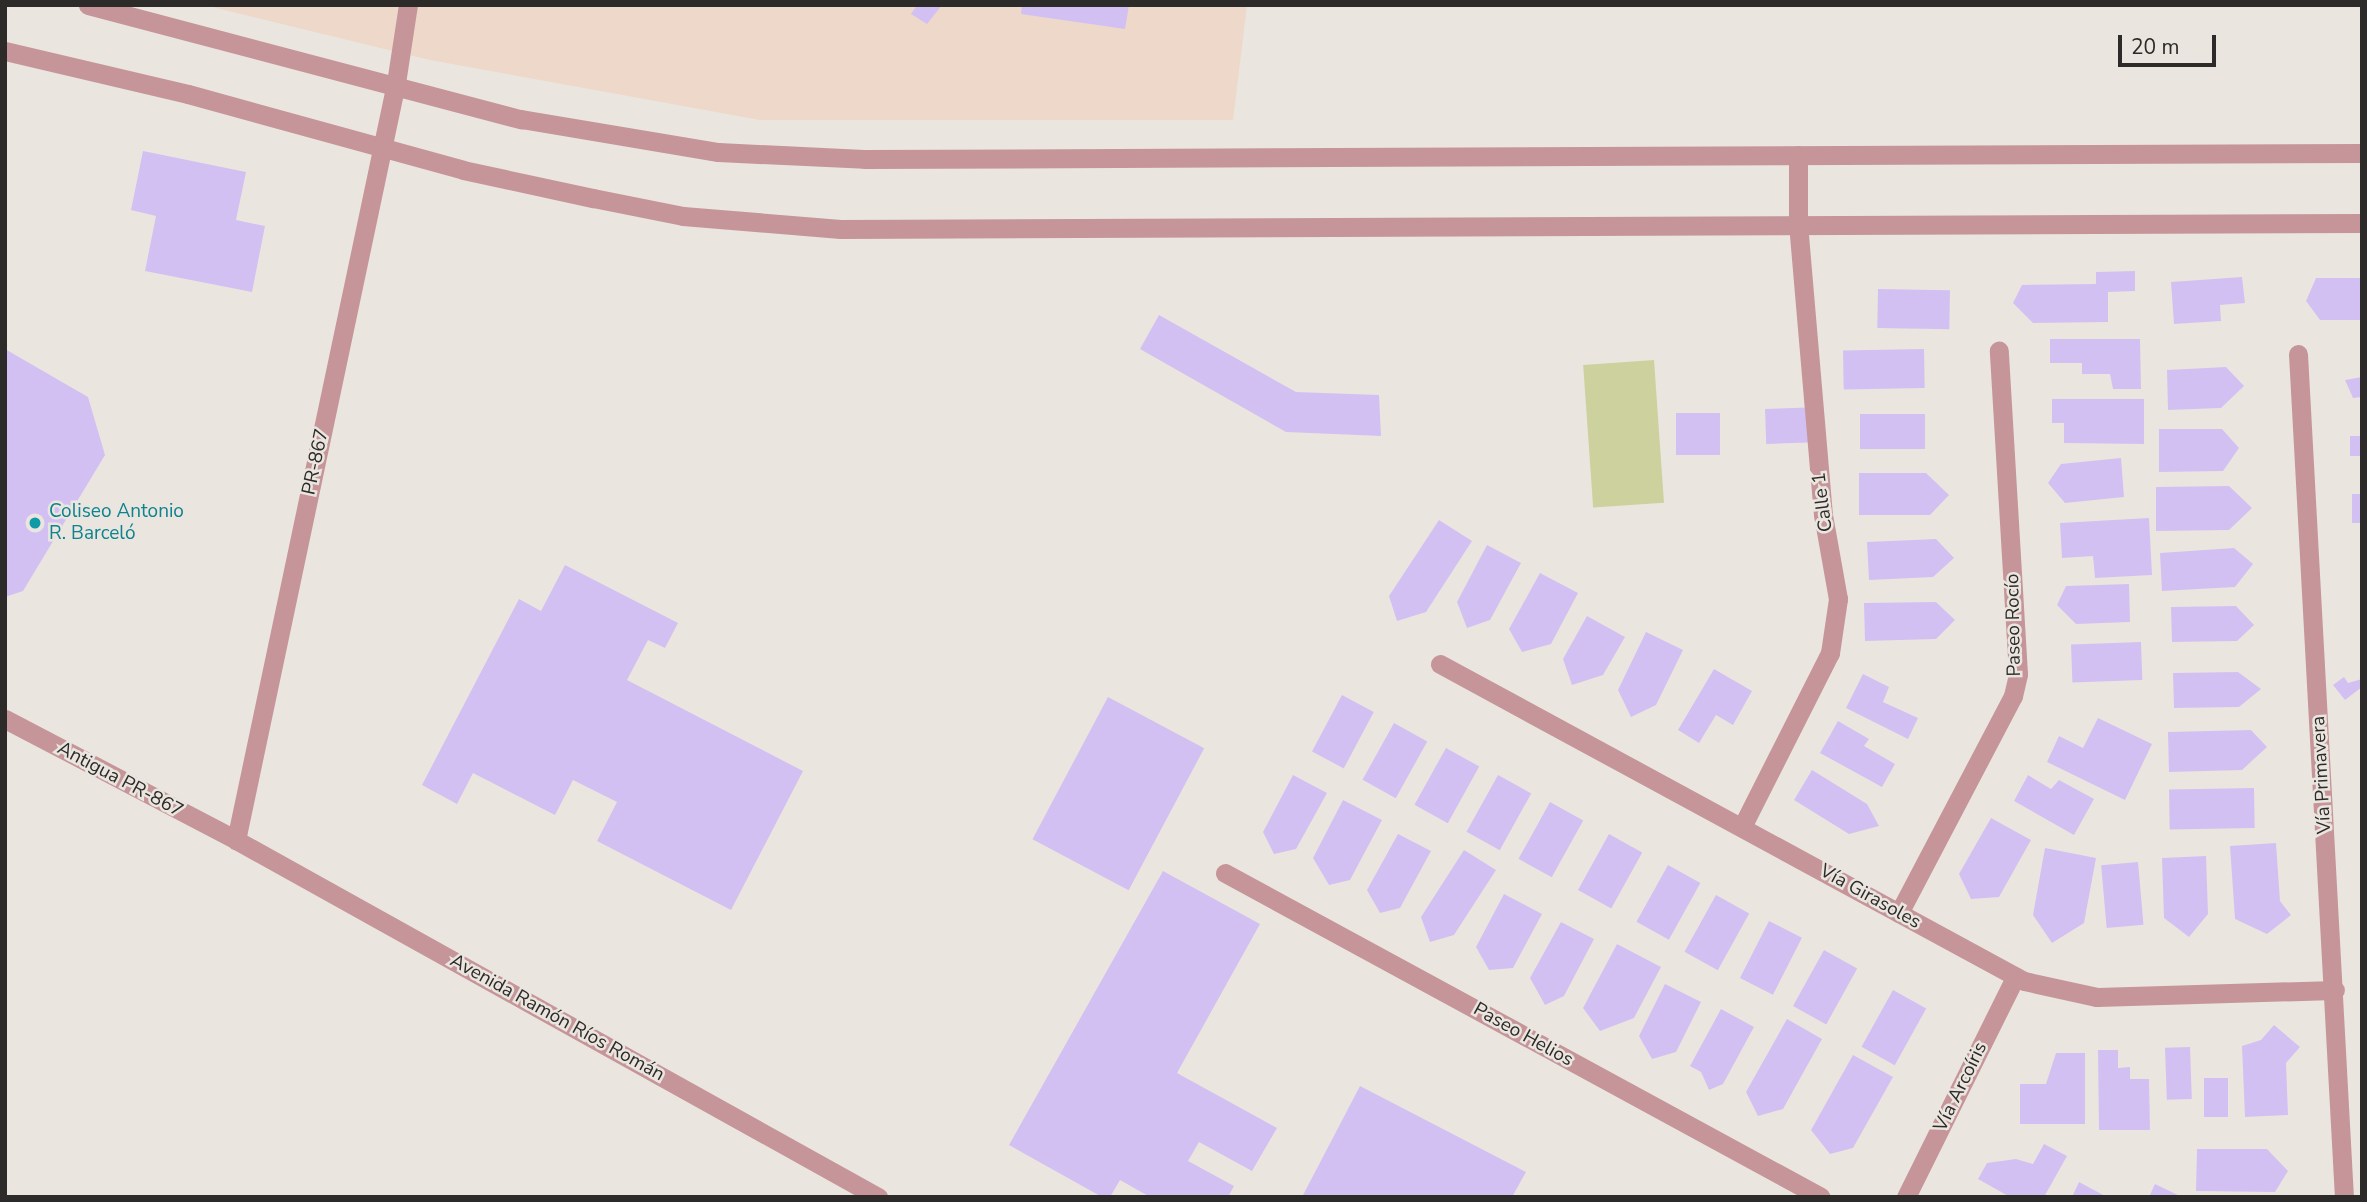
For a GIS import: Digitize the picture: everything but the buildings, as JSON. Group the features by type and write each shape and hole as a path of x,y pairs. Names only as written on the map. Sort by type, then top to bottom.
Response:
{"street":[{"path":"88,5 396,83 521,119 758,154 864,159 2362,153"},
{"name":"PR-867","path":"236,840 396,83 408,5"},
{"path":"5,51 383,146 463,170 683,216 839,229 2362,223"},
{"name":"Calle 1","path":"1742,827 1830,653 1838,599 1823,515 1798,225 1798,155"},
{"name":"Paseo Rocío","path":"1899,913 2013,696 2018,674 1999,351"},
{"name":"Vía Primavera","path":"2298,354 2335,990 2344,1197"},
{"name":"Vía Girasoles","path":"1440,664 2015,976 2097,997 2335,990"},
{"name":"Antigua PR-867","path":"5,719 236,840"},
{"name":"Avenida Ramón Ríos Román","path":"236,840 878,1197"},
{"name":"Paseo Helios","path":"1225,873 1821,1197"},
{"name":"Vía Arcoíris","path":"1906,1197 2015,976"}],"shaded area":[{"path":"204,5 1247,5 1233,120 760,120 430,60"}],"green space":[{"path":"1654,360 1664,503 1593,508 1583,365"}],"place":[{"name":"Coliseo Antonio R. Barceló","path":"35,523"}]}
